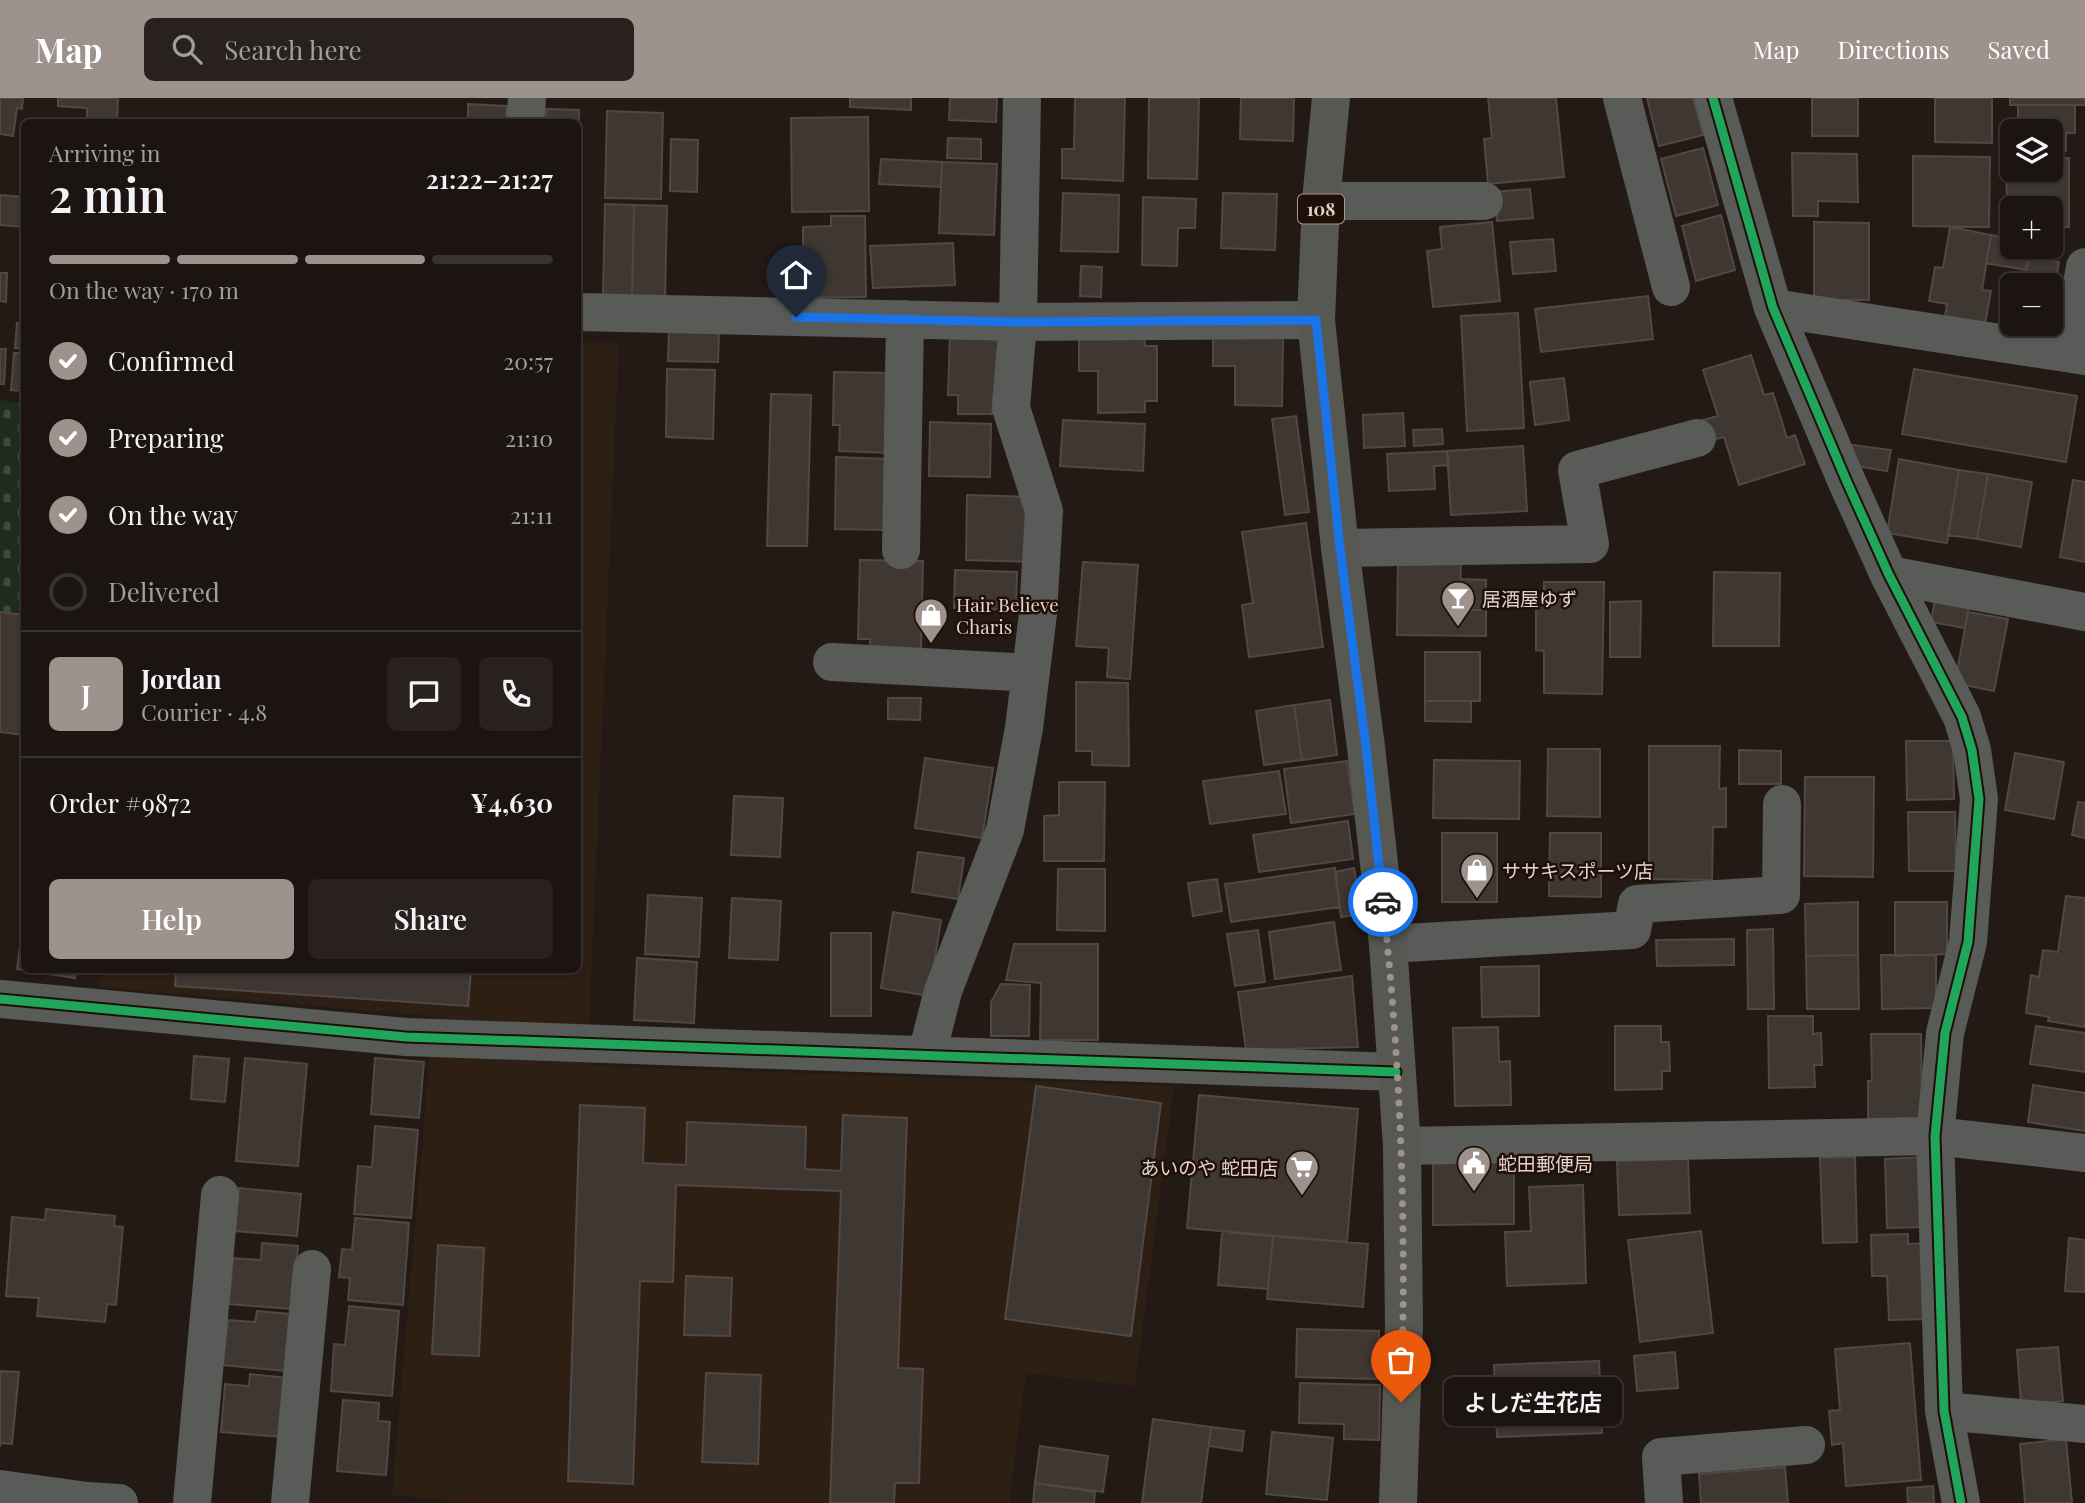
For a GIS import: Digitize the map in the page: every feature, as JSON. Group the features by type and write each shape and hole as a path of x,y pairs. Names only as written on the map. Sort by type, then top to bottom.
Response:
{"highway":[{"name":"108","path":"1331,98 1321,201 1316,320 1340,548 1388,943 1402,1146 1404,1326 1398,1503"}],"street":[{"path":"526,119 527,98"},
{"path":"927,1054 943,991 1004,830 1024,728 1038,614 1044,511 1011,408 1017,322 1022,98"},
{"path":"1622,98 1671,287"},
{"path":"1713,98 1773,308 1889,575 1962,717 1972,750 1979,799 1968,942 1945,1032 1935,1136 1944,1411 1962,1503"},
{"path":"1321,201 1484,201"},
{"path":"1773,308 2077,354 2085,267"},
{"path":"581,312 1017,322 1316,320"},
{"path":"901,550 905,319"},
{"path":"1340,548 1590,544 1577,470 1697,438"},
{"path":"1889,575 2085,612"},
{"path":"832,662 1031,673"},
{"path":"1388,943 1632,930 1637,904 1781,895 1782,804"},
{"path":"0,999 405,1037 1396,1072"},
{"path":"1402,1146 1935,1136 2085,1153"},
{"path":"192,1503 220,1195"},
{"path":"290,1503 312,1269"},
{"path":"1944,1411 2085,1423"},
{"path":"1664,1503 1661,1457 1806,1445"},
{"path":"0,1489 98,1502"}],"shaded area":[{"path":"581,343 619,343 589,1024 593,1066 1174,1086 1135,1386 1026,1373 1009,1503 473,1503 392,1495 433,1016 99,987 101,973 581,973"}],"green space":[{"path":"0,400 21,404 21,615 0,612"}],"building":[{"path":"0,98 23,98 22,109 17,108 13,136 0,134"},
{"path":"58,98 118,98 117,119 87,119 87,108 58,106"},
{"path":"850,98 911,98 911,110 850,107"},
{"path":"950,98 997,98 996,122 949,120"},
{"path":"1075,98 1125,98 1123,181 1062,178 1062,149 1074,149"},
{"path":"1149,98 1199,98 1197,179 1148,178"},
{"path":"1241,98 1294,98 1293,141 1240,139"},
{"path":"1488,98 1556,98 1564,177 1488,184 1484,139 1492,138"},
{"path":"1647,98 1693,98 1703,135 1659,146"},
{"path":"1812,98 1858,98 1858,136 1812,136"},
{"path":"1935,98 1992,98 1992,143 1935,142"},
{"path":"2010,98 2085,98 2085,105 2010,105"},
{"path":"468,104 507,106 506,119 468,119"},
{"path":"2018,105 2075,105 2075,133 2066,133 2066,151 2063,151 2063,119 2018,119"},
{"path":"546,109 579,110 579,119 546,119"},
{"path":"607,111 663,113 661,199 605,198"},
{"path":"868,117 869,211 792,212 791,118"},
{"path":"948,138 981,139 981,159 947,158"},
{"path":"671,139 698,140 697,192 670,191"},
{"path":"1703,148 1718,205 1676,216 1661,159"},
{"path":"1792,153 1857,154 1858,202 1818,201 1818,216 1793,216"},
{"path":"1913,156 1990,157 1989,227 1913,226"},
{"path":"2063,158 2069,158 2069,227 2063,227 2063,196 2007,196 2007,182 2063,182"},
{"path":"881,159 942,162 941,187 879,184"},
{"path":"942,162 997,164 994,235 939,233"},
{"path":"1530,189 1533,218 1497,221 1494,192"},
{"path":"1063,193 1119,195 1118,252 1061,251"},
{"path":"1223,193 1277,194 1275,250 1221,248"},
{"path":"0,195 21,197 21,227 0,225"},
{"path":"1143,197 1196,199 1195,228 1178,228 1177,266 1142,265"},
{"path":"605,204 634,205 632,296 603,295"},
{"path":"634,205 667,206 665,297 632,296"},
{"path":"1721,215 1735,270 1696,281 1682,226"},
{"path":"831,216 865,216 866,297 803,298 803,227 831,226"},
{"path":"1492,222 1500,301 1433,307 1427,251 1442,249 1440,227"},
{"path":"1814,222 1869,223 1869,300 1814,300"},
{"path":"1950,227 1991,235 1982,290 1991,291 1985,324 1945,317 1947,304 1929,301 1935,267 1943,268"},
{"path":"1991,235 2000,237 2000,259 2028,259 2026,270 1986,263"},
{"path":"1553,239 1556,271 1513,274 1510,242"},
{"path":"953,243 955,285 873,288 870,246"},
{"path":"2028,259 2059,262 2057,273 2025,273"},
{"path":"1081,266 1102,267 1101,297 1080,296"},
{"path":"0,273 7,273 6,302 0,301"},
{"path":"1648,296 1653,339 1541,352 1535,309"},
{"path":"1518,313 1524,428 1467,431 1461,316"},
{"path":"17,323 21,324 21,348 15,348"},
{"path":"669,331 719,333 718,362 668,361"},
{"path":"950,332 999,334 992,414 958,414 958,395 948,395"},
{"path":"1079,334 1144,334 1145,346 1157,346 1157,401 1145,401 1145,412 1098,413 1098,371 1079,371"},
{"path":"1213,337 1283,337 1282,406 1235,405 1235,366 1213,366"},
{"path":"0,349 6,349 4,384 0,384"},
{"path":"14,353 21,353 21,391 11,390"},
{"path":"1751,355 1764,395 1773,393 1787,438 1795,435 1805,464 1739,485 1724,437 1709,441 1703,420 1718,416 1703,370"},
{"path":"667,369 715,370 713,439 666,437"},
{"path":"1914,369 2077,396 2066,462 1902,434"},
{"path":"834,372 893,373 891,453 839,451 840,425 833,425"},
{"path":"1564,378 1569,420 1535,425 1530,382"},
{"path":"771,394 811,395 807,546 767,546"},
{"path":"1403,413 1405,446 1364,448 1363,415"},
{"path":"1296,416 1309,512 1285,515 1272,419"},
{"path":"1063,420 1145,424 1143,471 1060,466"},
{"path":"930,422 991,424 990,477 929,476"},
{"path":"1442,429 1443,444 1414,446 1413,430"},
{"path":"1846,444 1891,450 1887,471 1851,465"},
{"path":"1523,446 1527,511 1451,515 1447,451"},
{"path":"1447,451 1449,465 1434,466 1435,489 1389,491 1387,454"},
{"path":"836,457 888,459 887,530 835,529"},
{"path":"1899,459 1959,470 1947,543 1887,533"},
{"path":"1959,470 1988,474 1977,539 1948,535"},
{"path":"1988,474 2032,482 2021,547 1977,539"},
{"path":"2073,480 2085,482 2085,562 2060,557"},
{"path":"967,495 1034,497 1032,562 966,560"},
{"path":"1306,523 1323,647 1249,657 1242,605 1253,603 1242,532"},
{"path":"1398,558 1461,558 1460,610 1486,610 1486,636 1397,635"},
{"path":"860,560 923,561 921,649 870,648 870,639 858,639"},
{"path":"1083,562 1138,565 1130,679 1107,677 1109,648 1076,646"},
{"path":"955,570 1017,572 1016,610 954,608"},
{"path":"1714,572 1780,573 1779,646 1713,646"},
{"path":"1461,579 1486,580 1486,610 1460,610"},
{"path":"1544,582 1604,582 1602,694 1544,693 1544,651 1536,650 1536,602 1544,602"},
{"path":"1936,594 1970,601 1965,628 1931,622"},
{"path":"1641,601 1640,657 1610,657 1610,602"},
{"path":"0,612 21,615 21,735 0,732"},
{"path":"1968,612 2008,619 1994,691 1955,683"},
{"path":"1425,652 1480,652 1480,701 1425,701"},
{"path":"1076,682 1128,683 1129,766 1092,765 1092,751 1076,751"},
{"path":"888,698 921,698 920,720 888,719"},
{"path":"1330,700 1337,755 1302,760 1294,705"},
{"path":"1425,701 1471,701 1471,722 1425,721"},
{"path":"1294,705 1302,760 1264,765 1256,711"},
{"path":"1906,741 1953,741 1954,799 1907,800"},
{"path":"1649,746 1720,746 1719,789 1726,788 1726,827 1713,827 1712,880 1649,879"},
{"path":"1548,749 1600,749 1600,817 1547,816"},
{"path":"1739,750 1781,751 1781,784 1739,784"},
{"path":"2015,753 2064,762 2054,819 2005,810"},
{"path":"925,758 993,768 982,838 915,828"},
{"path":"1434,760 1520,761 1519,819 1433,818"},
{"path":"1347,761 1355,814 1291,823 1284,769"},
{"path":"1279,771 1286,814 1210,824 1203,781"},
{"path":"1805,777 1874,777 1873,877 1804,876"},
{"path":"1059,782 1105,782 1104,861 1044,861 1044,816 1059,815"},
{"path":"734,796 783,798 780,857 731,855"},
{"path":"2078,802 2085,803 2085,838 2072,835"},
{"path":"1908,812 1955,812 1956,871 1909,871"},
{"path":"1348,821 1353,859 1259,872 1253,835"},
{"path":"1442,833 1497,833 1497,902 1442,902"},
{"path":"1550,833 1601,833 1601,897 1549,896"},
{"path":"918,852 964,858 958,899 912,892"},
{"path":"1335,868 1340,907 1231,922 1225,884"},
{"path":"1354,868 1362,914 1341,917 1335,872"},
{"path":"1058,869 1105,869 1105,931 1057,930"},
{"path":"1217,879 1222,911 1193,916 1188,883"},
{"path":"648,895 702,898 699,957 645,954"},
{"path":"2066,896 2085,898 2085,1027 2048,1021 2049,1017 2026,1013 2031,975 2039,977 2043,950 2058,952"},
{"path":"732,898 781,901 778,960 729,958"},
{"path":"1858,902 1858,955 1806,956 1805,904"},
{"path":"1895,902 1947,902 1947,954 1895,956"},
{"path":"893,912 941,920 929,996 881,988"},
{"path":"1334,922 1341,970 1275,979 1269,932"},
{"path":"1773,929 1774,1009 1748,1009 1747,930"},
{"path":"1258,930 1265,982 1235,986 1227,934"},
{"path":"831,933 871,933 871,1016 831,1016"},
{"path":"21,938 21,970 17,969"},
{"path":"1734,939 1734,965 1657,966 1656,940"},
{"path":"1014,944 1098,944 1098,1040 1040,1040 1041,983 1006,980"},
{"path":"1858,955 1859,1009 1807,1009 1806,956"},
{"path":"1881,955 1936,955 1936,1008 1882,1009"},
{"path":"637,958 697,962 694,1023 634,1020"},
{"path":"1539,966 1539,1016 1482,1017 1481,967"},
{"path":"43,973 76,973 75,978"},
{"path":"176,973 471,973 468,1006 175,986"},
{"path":"1352,976 1358,1047 1246,1050 1238,992"},
{"path":"1001,984 1030,985 1029,1036 991,1036 991,1002"},
{"path":"1768,1016 1813,1016 1813,1034 1821,1033 1822,1065 1814,1065 1815,1087 1769,1088"},
{"path":"1615,1026 1661,1026 1661,1042 1669,1042 1670,1071 1662,1071 1662,1089 1615,1090"},
{"path":"2036,1026 2085,1033 2085,1072 2030,1064"},
{"path":"1498,1027 1499,1062 1510,1061 1511,1105 1455,1106 1453,1028"},
{"path":"1871,1034 1921,1034 1922,1118 1868,1119 1868,1081 1872,1081"},
{"path":"194,1056 229,1059 225,1102 191,1099"},
{"path":"245,1058 307,1064 298,1166 236,1161"},
{"path":"375,1058 424,1062 419,1118 371,1114"},
{"path":"2033,1085 2085,1093 2085,1131 2028,1122"},
{"path":"1036,1086 1161,1103 1131,1336 1005,1319"},
{"path":"1199,1095 1358,1109 1347,1242 1187,1228"},
{"path":"580,1105 645,1108 643,1163 686,1165 687,1122 806,1127 805,1169 841,1171 843,1115 907,1118 898,1368 923,1369 919,1483 895,1483 894,1503 830,1503 841,1191 676,1185 673,1282 640,1281 633,1484 568,1481"},
{"path":"375,1126 418,1130 411,1218 354,1214 358,1166 372,1167"},
{"path":"1855,1157 1857,1242 1823,1243 1820,1158"},
{"path":"1926,1157 1929,1227 1887,1228 1885,1159"},
{"path":"1688,1159 1690,1213 1619,1215 1617,1161"},
{"path":"1433,1162 1514,1162 1514,1224 1433,1225"},
{"path":"1583,1185 1586,1283 1507,1286 1505,1232 1531,1231 1529,1187"},
{"path":"239,1188 301,1194 297,1236 235,1231"},
{"path":"46,1209 115,1216 114,1226 123,1227 116,1305 107,1304 105,1322 37,1316 39,1298 6,1296 12,1217 45,1220"},
{"path":"355,1218 409,1223 403,1305 348,1300 350,1278 339,1277 342,1249 352,1250"},
{"path":"1701,1231 1713,1333 1640,1342 1628,1240"},
{"path":"1222,1232 1273,1236 1268,1289 1218,1285"},
{"path":"1908,1234 1908,1244 1927,1243 1930,1319 1889,1320 1887,1276 1872,1276 1871,1235"},
{"path":"1273,1236 1368,1244 1363,1307 1267,1299"},
{"path":"2069,1238 2085,1240 2085,1292 2065,1291"},
{"path":"262,1243 298,1246 292,1309 229,1304 233,1258 261,1260"},
{"path":"438,1245 484,1248 479,1356 432,1354"},
{"path":"686,1276 732,1278 730,1336 684,1335"},
{"path":"349,1306 399,1311 392,1396 331,1391 334,1344 345,1345"},
{"path":"257,1311 290,1314 285,1371 223,1365 228,1320 255,1322"},
{"path":"1297,1329 1379,1331 1378,1379 1296,1377"},
{"path":"1910,1343 1921,1480 1846,1486 1843,1443 1832,1445 1829,1411 1840,1410 1835,1349"},
{"path":"2058,1347 2063,1401 2021,1404 2017,1350"},
{"path":"1675,1352 1678,1388 1637,1391 1634,1356"},
{"path":"1599,1361 1602,1433 1497,1437 1494,1365"},
{"path":"0,1371 19,1372 12,1444 0,1443"},
{"path":"706,1373 761,1375 758,1464 702,1462"},
{"path":"250,1374 287,1378 282,1437 221,1432 225,1384 249,1386"},
{"path":"1300,1383 1380,1385 1379,1440 1344,1439 1344,1424 1299,1423"},
{"path":"343,1400 379,1403 378,1421 390,1422 386,1475 337,1471"},
{"path":"1153,1419 1211,1427 1201,1503 1142,1503"},
{"path":"1211,1427 1244,1431 1242,1451 1209,1446"},
{"path":"1272,1432 1333,1438 1327,1500 1266,1494"},
{"path":"2066,1439 2072,1503 2025,1503 2020,1444"},
{"path":"1040,1446 1108,1456 1103,1492 1035,1483"},
{"path":"1785,1467 1788,1503 1701,1503 1699,1474"},
{"path":"1035,1483 1095,1492 1094,1503 1033,1503"},
{"path":"1933,1486 1934,1503 1908,1503 1907,1488"}],"cycle path":[{"path":"1713,98 1773,308 1889,575 1962,717 1972,750 1979,799 1968,942 1945,1033 1935,1136 1944,1411 1961,1503"},
{"path":"0,999 406,1037 1396,1072"}],"way so far":[{"path":"1383,902 1402,1146 1404,1326 1401,1402"}],"place":[{"name":"居酒屋ゆず","path":"1458,628"},
{"name":"Hair Believe Charis","path":"931,645"},
{"name":"ササキスポーツ店","path":"1477,900"},
{"name":"蛇田郵便局","path":"1474,1193"},
{"name":"あいのや 蛇田店","path":"1302,1197"},
{"name":"よしだ生花店","path":"1401,1402"}],"route":[{"path":"796,317 1017,322 1316,320 1340,548 1383,902"}]}
